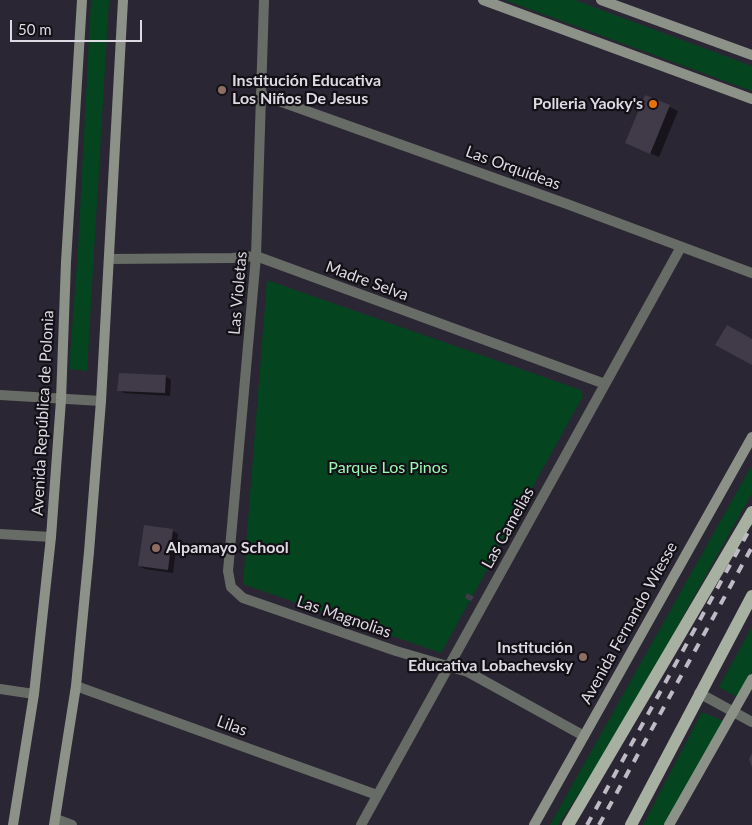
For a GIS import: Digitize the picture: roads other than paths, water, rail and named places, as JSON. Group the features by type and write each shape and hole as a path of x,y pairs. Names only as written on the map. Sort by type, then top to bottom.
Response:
{"main road":[{"name":"Avenida República de Polonia","path":"13,825 34,694 51,537 61,400 66,262 82,0"},
{"path":"55,822 76,686 101,401 123,0"},
{"path":"483,0 752,99"},
{"path":"601,0 752,55"},
{"name":"Avenida Fernando Wiesse","path":"534,825 752,436"},
{"path":"568,825 752,512"},
{"path":"631,825 752,596"},
{"path":"669,825 752,679"}],"street":[{"name":"Las Violetas","path":"231,587 228,571 256,256 264,0"},
{"name":"Las Orquideas","path":"262,95 752,273"},
{"name":"Las Camelias","path":"361,825 681,246"},
{"name":"Madre Selva","path":"109,259 256,256 605,384"},
{"path":"0,395 101,401"},
{"path":"0,534 51,537"},
{"name":"Las Magnolias","path":"231,587 243,598 468,672 584,736"},
{"name":"Lilas","path":"76,686 377,795"},
{"path":"0,689 34,694"},
{"path":"700,693 752,722"},
{"path":"55,822 72,825"}],"railway":[{"path":"587,825 752,525"},
{"path":"599,825 752,547"}],"place":[{"name":"Institución Educativa Los Niños De Jesus","path":"222,90"},
{"name":"Polleria Yaoky's","path":"653,104"},
{"name":"Alpamayo School","path":"156,548"},
{"name":"Institución Educativa Lobachevsky","path":"583,657"}],"park label":[{"name":"Parque Los Pinos","path":"388,468"}]}
